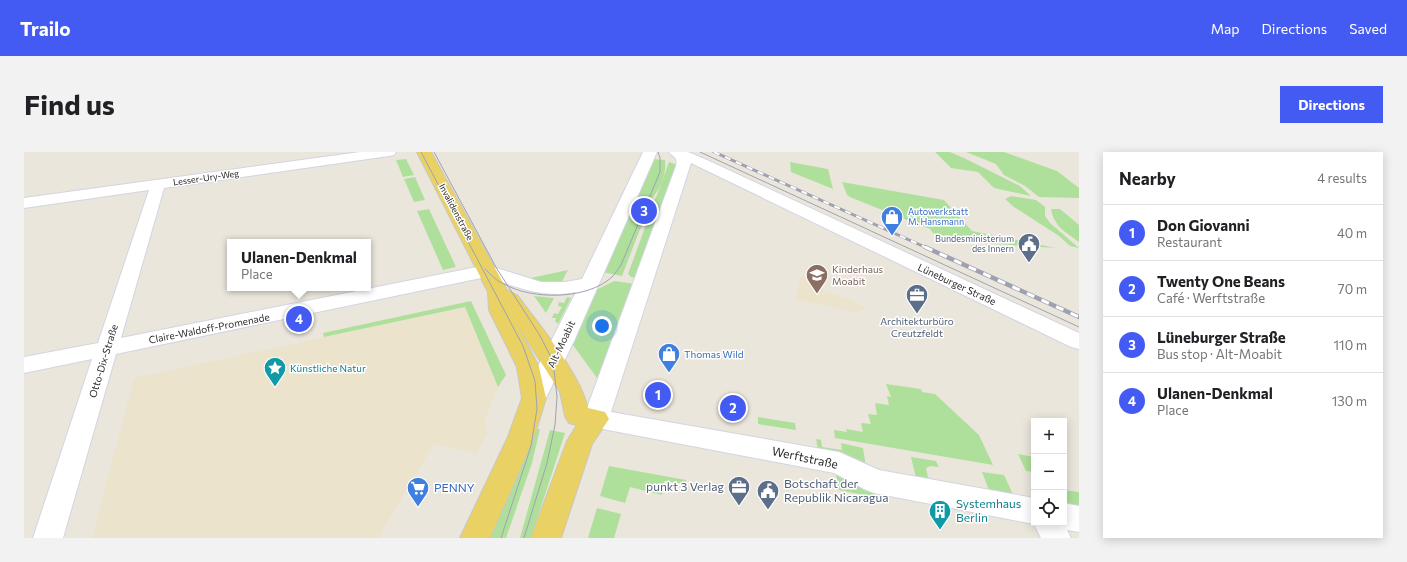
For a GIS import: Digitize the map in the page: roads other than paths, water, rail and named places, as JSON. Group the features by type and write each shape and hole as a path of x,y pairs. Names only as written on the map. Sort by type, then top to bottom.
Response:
{"main road":[{"name":"Invalidenstraße","path":"424,152 499,294 500,310 528,367 534,398"},
{"name":"Invalidenstraße","path":"499,294 511,300 553,361 572,392 585,426"},
{"name":"Alt-Moabit","path":"475,538 521,437 534,398"},
{"path":"546,538 585,426"}],"street":[{"name":"Lesser-Ury-Weg","path":"24,203 389,152"},
{"name":"Alt-Moabit","path":"534,398 590,283 650,152"},
{"path":"585,426 683,166 680,153"},
{"name":"Lüneburger Straße","path":"680,153 702,162 1079,342"},
{"name":"Otto-Dix-Straße","path":"48,538 158,184"},
{"path":"487,271 540,288 565,288 590,283"},
{"name":"Claire-Waldoff-Promenade","path":"24,365 487,271"},
{"name":"Werftstraße","path":"585,426 834,462 874,481 1031,510"},
{"path":"1067,517 1079,519"},
{"path":"1050,526 1056,538"}],"tram line":[{"path":"421,152 523,346 535,381 537,409 531,446 501,538"},
{"path":"434,152 497,269 508,286"},
{"path":"508,286 529,293 544,295 574,294 601,285 612,277 621,265 660,172 660,158 658,152"},
{"path":"700,152 1079,327"},
{"path":"485,269 492,276 508,286"},
{"path":"508,286 539,334 553,361 557,397 555,425 547,463 524,538"}],"railway":[{"path":"714,152 927,248"},
{"path":"925,247 1079,317"}],"place":[{"name":"Lüneburger Straße","path":"644,211"},
{"name":"Autowerkstatt M. Hansmann","path":"892,236"},
{"name":"Bundesministerium des Innern","path":"1029,264"},
{"name":"Kinderhaus Moabit","path":"817,294"},
{"name":"Architekturbüro Creutzfeldt","path":"917,314"},
{"name":"Ulanen-Denkmal","path":"299,319"},
{"name":"Thomas Wild","path":"669,374"},
{"name":"Künstliche Natur","path":"275,388"},
{"name":"Don Giovanni","path":"658,395"},
{"name":"Twenty One Beans","path":"733,408"},
{"name":"punkt 3 Verlag","path":"739,506"},
{"name":"PENNY","path":"418,508"},
{"name":"Botschaft der Republik Nicaragua","path":"768,510"},
{"name":"Systemhaus Berlin","path":"940,530"}]}
